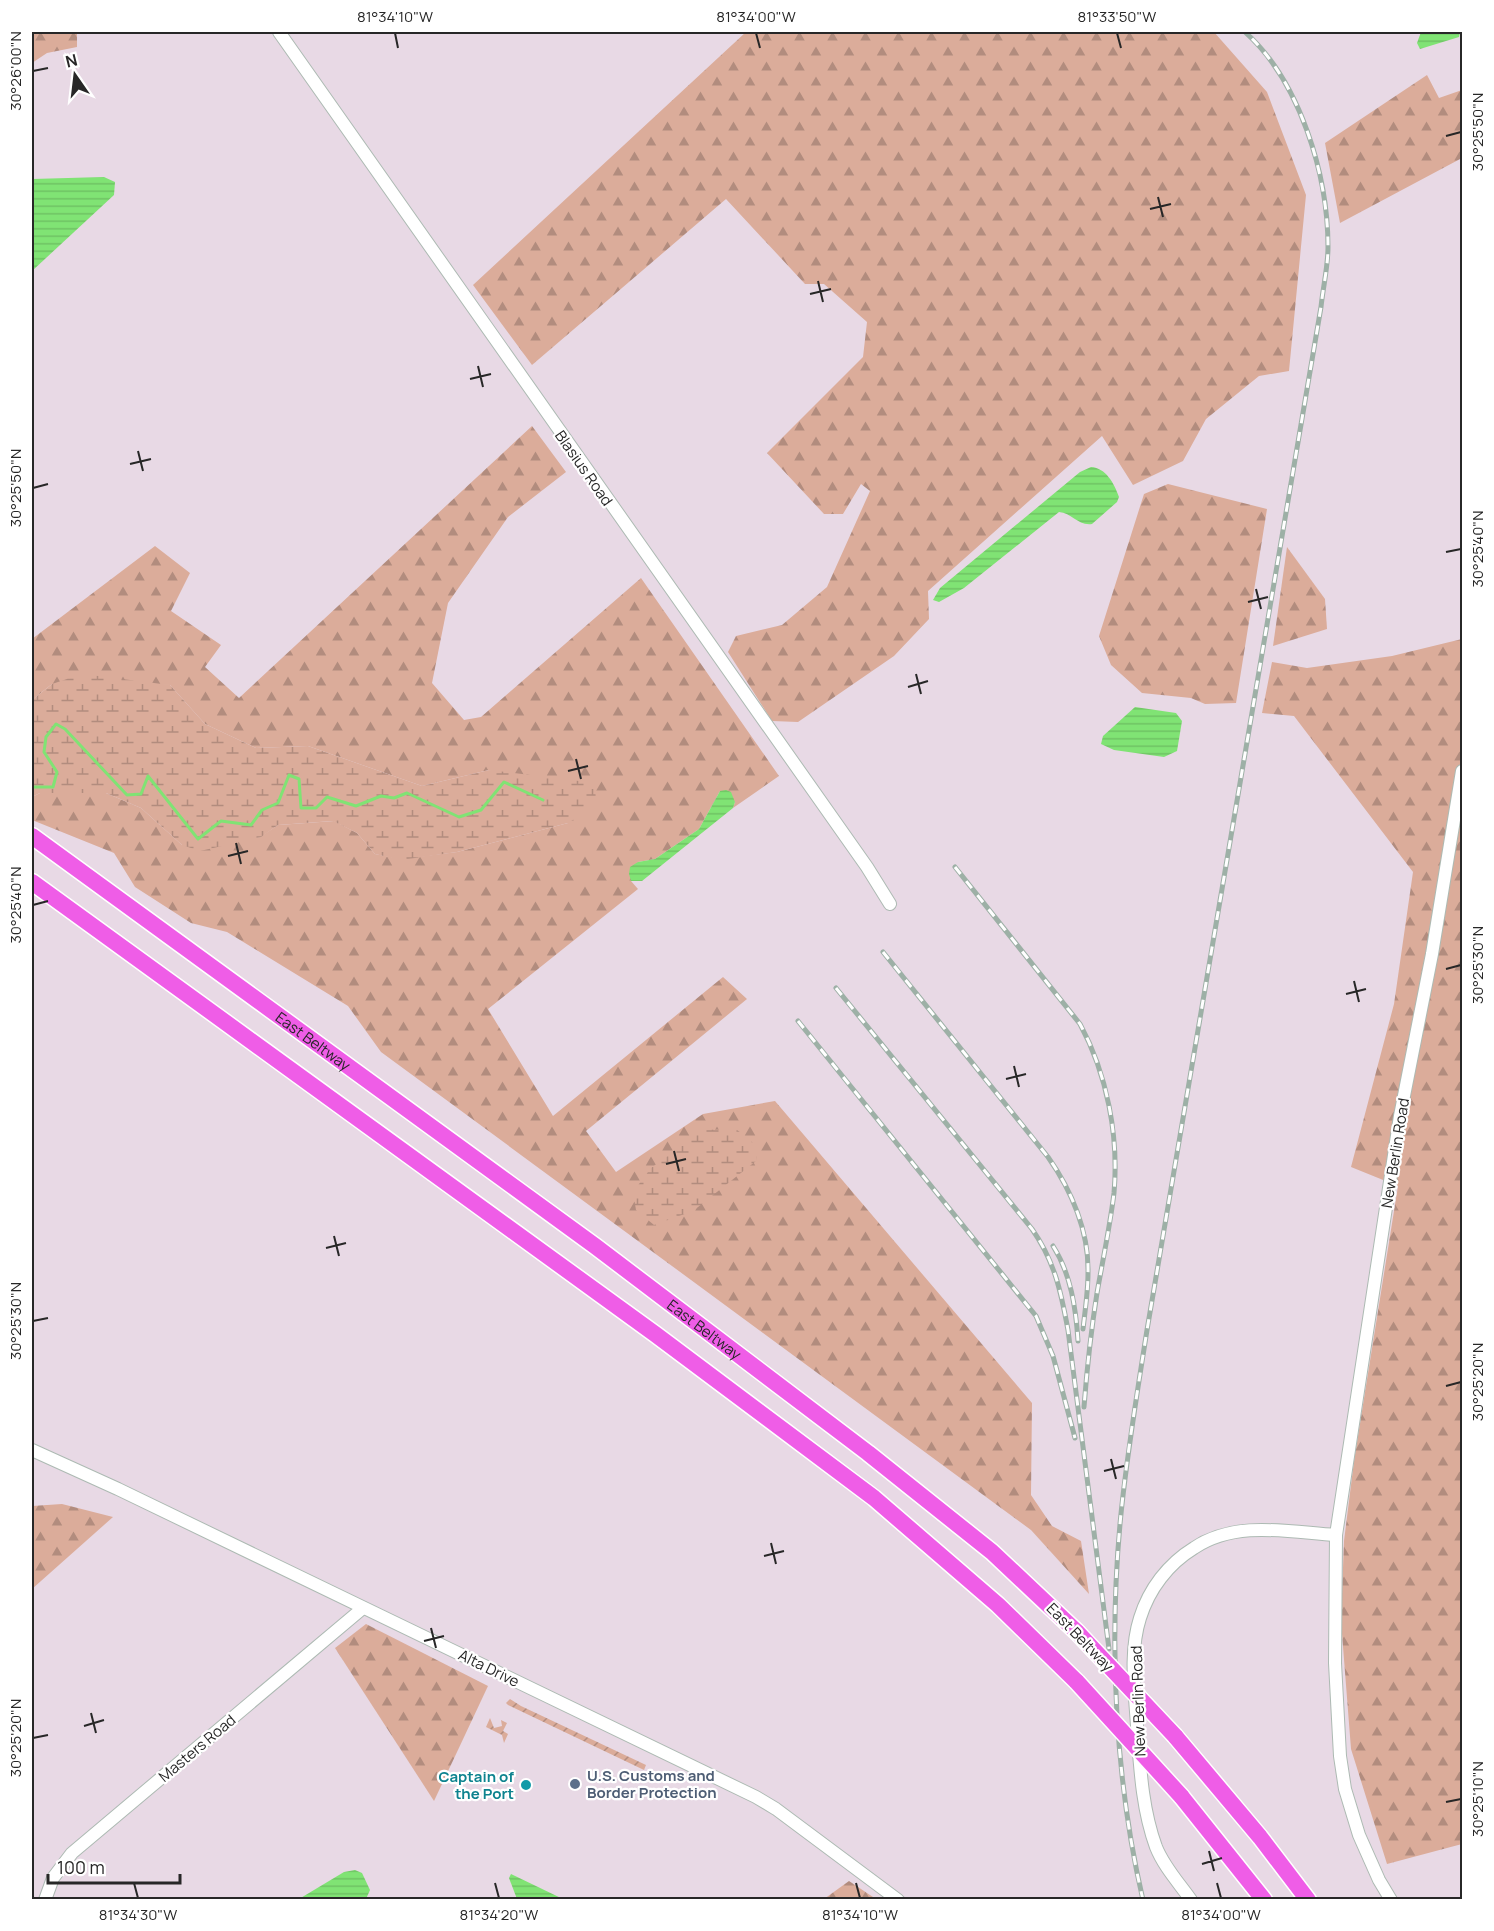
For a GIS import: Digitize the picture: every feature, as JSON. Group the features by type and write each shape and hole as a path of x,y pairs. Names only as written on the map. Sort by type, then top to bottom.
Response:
{"highway":[{"name":"East Beltway","path":"32,836 595,1246 868,1452 992,1552 1077,1632 1175,1736 1247,1821 1308,1899"},
{"path":"32,882 655,1334 874,1498 998,1605 1077,1682 1181,1796 1264,1899"}],"street":[{"name":"Blasius Road","path":"279,32 867,867 890,904"},
{"name":"New Berlin Road","path":"1391,1899 1359,1835 1345,1789 1340,1756 1335,1663 1335,1535 1400,1116 1432,954 1462,771"},
{"name":"Alta Drive","path":"32,1450 756,1797 776,1809 898,1899"},
{"name":"New Berlin Road","path":"1191,1899 1167,1868 1157,1849 1148,1823 1141,1770 1134,1659 1139,1618 1160,1577 1195,1546 1234,1532 1250,1530 1335,1535"},
{"name":"Masters Road","path":"45,1899 53,1878 72,1853 363,1608"}],"green space":[{"path":"32,32 77,32 77,47 47,53 32,63"},
{"path":"746,32 1214,32 1267,92 1306,195 1289,371 1259,376 1206,419 1183,461 1133,485 1102,436 928,591 929,619 894,656 798,722 772,721 728,652 736,636 782,625 827,587 870,491 861,484 843,514 824,514 767,453 863,357 867,322 824,284 805,284 726,199 532,365 473,285"},
{"path":"1427,75 1439,98 1462,90 1462,158 1340,223 1325,143"},
{"path":"532,426 566,472 508,517 448,603 432,683 464,720 481,717 641,578 779,776 733,808 735,802 720,791 699,829 655,859 638,862 631,881 638,889 488,1009 553,1116 723,977 747,999 586,1131 616,1172 703,1114 775,1101 1032,1403 1031,1495 1052,1526 1081,1541 1089,1594 1031,1530 381,1052 348,1006 227,932 191,923 135,887 114,853 32,820 32,797 40,793 106,793 141,808 182,845 260,837 278,825 334,821 357,833 375,854 401,859 457,852 568,823 489,770 422,786 308,746 256,748 205,724 170,685 52,684 32,700 32,639 155,546 190,573 171,611 221,645 205,667 239,698"},
{"path":"1168,484 1267,509 1236,703 1205,704 1191,698 1142,693 1111,665 1099,636 1144,494"},
{"path":"1287,547 1325,599 1327,629 1273,646"},
{"path":"1462,639 1462,1844 1387,1864 1351,1749 1341,1621 1344,1541 1354,1461 1398,1186 1351,1167 1394,1004 1413,872 1294,716 1262,713 1272,662 1307,668 1392,656"},
{"path":"82,674 170,685 205,724 256,748 308,746 422,786 489,770 595,783 596,805 568,823 457,852 401,860 375,854 357,833 333,821 278,825 261,837 200,851 182,845 141,808 106,793 40,793 32,797 32,700 52,684"},
{"path":"736,1129 758,1147 756,1161 693,1211 654,1225 636,1210 633,1192 651,1168 703,1130"},
{"path":"62,1504 113,1517 32,1589 32,1506"},
{"path":"366,1624 488,1686 434,1801 335,1648"},
{"path":"510,1699 646,1765 644,1770 508,1705 506,1703"},
{"path":"490,1718 494,1728 502,1726 501,1720 507,1723 503,1731 508,1734 504,1743 502,1735 486,1727"},
{"path":"849,1881 876,1899 824,1899"}],"shaded area":[{"path":"1421,32 1460,32 1459,37 1420,49 1417,43"},
{"path":"104,177 115,182 114,195 32,271 32,179"},
{"path":"1091,467 1105,473 1119,497 1117,502 1092,524 1083,523 1059,512 964,588 939,602 933,600 940,588 1080,472"},
{"path":"1135,707 1176,713 1182,721 1177,751 1164,757 1114,750 1101,744 1103,736"},
{"path":"720,791 731,792 735,802 733,808 642,881 631,881 630,867 638,862 655,859 699,829"},
{"path":"355,1870 362,1873 370,1890 366,1899 299,1899 344,1872"},
{"path":"511,1874 563,1899 517,1899 509,1878"}],"waterway":[{"path":"32,787 53,787 57,772 44,752 46,737 56,724 65,729 127,795 141,794 148,776 198,839 221,821 251,825 262,810 278,803 289,775 299,779 301,808 316,808 327,797 356,806 381,796 394,798 407,793 459,817 481,810 504,782 543,800"}],"railway":[{"path":"1143,1900 1126,1808 1117,1713 1115,1617 1122,1500 1147,1330 1321,307 1328,254 1323,190 1307,131 1281,76 1264,52 1245,32"},
{"path":"955,867 1080,1024 1104,1084 1113,1128 1114,1193 1095,1307 1084,1407"},
{"path":"883,952 1048,1157 1065,1184 1082,1227 1088,1258 1088,1287 1083,1329"},
{"path":"836,988 1032,1229 1052,1265 1068,1330 1109,1649"},
{"path":"798,1021 1036,1316 1053,1356 1075,1438"},
{"path":"1053,1246 1072,1292 1078,1341"}],"place":[{"name":"U.S. Customs and Border Protection","path":"575,1784"},
{"name":"Captain of the Port","path":"526,1785"}]}
